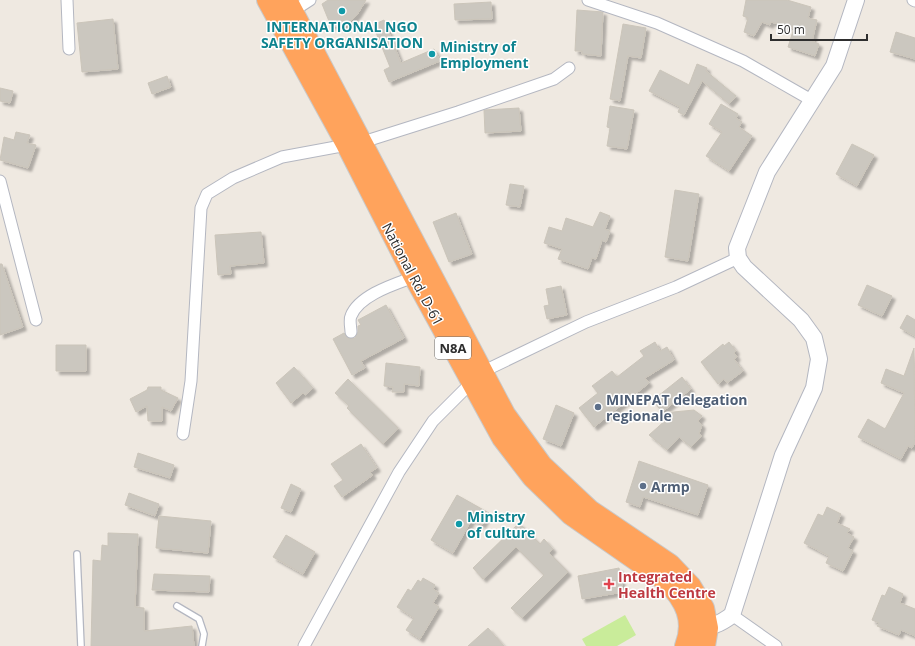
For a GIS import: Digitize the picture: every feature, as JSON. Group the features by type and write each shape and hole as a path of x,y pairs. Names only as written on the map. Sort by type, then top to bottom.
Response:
{"highway":[{"name":"National Rd. D-61","path":"267,0 355,143 388,193 476,377"},
{"name":"National Rd. D-61","path":"290,5 355,143 414,277 476,377 542,465 590,510 670,564 691,586 704,608 700,634 685,646"}],"street":[{"path":"67,0 69,49"},
{"path":"290,5 310,0"},
{"path":"588,0 657,23 743,61 813,101"},
{"path":"700,634 732,615 783,455 814,388 820,359 814,338 801,320 749,272 738,258 737,248 767,172 834,66 856,0"},
{"path":"182,434 191,381 201,208 207,194 233,178 282,157 355,143 458,112 554,79 569,68"},
{"path":"0,181 36,320"},
{"path":"304,646 399,472 432,421 476,377 586,322 676,287 738,258"},
{"path":"351,332 351,317 362,302 386,287 414,277"},
{"path":"732,615 776,646"}],"lane":[{"path":"76,554 81,646"},
{"path":"176,606 199,619 204,634 202,646"}],"green space":[{"path":"625,615 636,635 617,646 586,646 582,639"}],"building":[{"name":"INTERNATIONAL NGO SAFETY ORGANISATION","path":"328,0 366,0 357,15 346,26 331,26 322,4"},
{"path":"746,0 787,0 811,7 808,18 817,20 812,41 819,44 815,56 788,47 794,28 771,22 770,25 762,22 754,36 744,32 748,18 743,16"},
{"path":"491,2 492,19 455,20 454,4"},
{"path":"577,10 603,12 601,56 582,54 582,51 575,51"},
{"path":"113,19 118,69 82,72 77,23"},
{"name":"Ministry of Employment","path":"384,20 401,63 434,49 440,61 389,82 384,70 390,67 373,25"},
{"path":"623,24 646,28 641,58 628,56 620,101 610,99"},
{"path":"896,32 915,38 915,59 890,52"},
{"path":"697,64 707,68 706,71 736,96 729,104 702,81 684,115 678,112 680,107 649,91 660,70 689,85"},
{"path":"167,76 171,87 152,94 148,83"},
{"path":"0,88 13,91 10,103 0,101"},
{"path":"721,104 738,114 736,118 742,122 739,127 752,136 729,171 706,156 722,132 709,124"},
{"path":"610,106 634,110 627,149 607,146 610,128 607,127"},
{"path":"519,108 521,131 485,133 484,110"},
{"path":"16,132 30,135 27,143 36,145 28,168 0,160 4,137 14,140"},
{"path":"852,144 874,155 857,186 836,174"},
{"path":"510,184 524,186 520,207 506,205"},
{"path":"675,190 699,194 688,261 665,257"},
{"path":"600,212 610,216 605,229 610,231 606,242 602,240 596,259 592,258 588,269 558,259 562,249 544,243 549,227 562,231 566,218 593,227"},
{"path":"456,213 472,254 449,262 433,222"},
{"path":"261,232 264,263 230,266 231,274 218,275 215,235"},
{"path":"0,264 2,264 23,327 0,335"},
{"path":"867,285 892,296 882,316 858,305"},
{"path":"561,286 567,315 547,319 544,306 549,305 546,289"},
{"path":"386,305 404,338 361,361 365,368 352,375 333,339 344,333 348,338 355,338 358,332 358,326 361,325 358,320"},
{"path":"907,315 915,320 915,336 900,328"},
{"path":"655,342 660,351 667,347 674,360 645,378 649,383 594,427 579,408 598,393 592,386 612,371 617,377 644,356 640,351"},
{"path":"729,342 736,351 734,353 737,357 734,359 743,371 727,383 724,379 718,384 701,362 723,344 724,346"},
{"path":"56,345 86,345 86,371 56,371"},
{"path":"914,348 915,442 912,448 908,446 901,459 858,437 868,419 885,429 904,393 881,383 886,369 904,376"},
{"path":"386,363 420,367 419,386 404,384 404,392 392,392 393,387 384,386"},
{"path":"294,367 313,388 305,395 303,393 291,403 276,383"},
{"path":"682,377 691,389 662,412 653,400"},
{"path":"348,379 398,428 383,444 347,408 349,406 335,393"},
{"path":"148,387 161,387 161,390 178,398 171,411 162,407 162,421 148,421 147,406 136,412 130,399 147,390"},
{"path":"556,405 574,413 561,446 543,439"},
{"path":"694,410 702,416 698,421 702,425 699,434 702,436 691,447 679,437 667,450 649,435 667,419 663,413"},
{"path":"361,444 377,468 370,472 373,475 342,497 334,486 343,480 331,464"},
{"path":"138,453 174,465 170,478 134,467"},
{"path":"639,461 708,485 698,515 643,497 640,507 626,502"},
{"path":"291,484 301,489 291,512 281,508"},
{"path":"129,493 159,504 155,516 125,505"},
{"name":"Ministry of culture","path":"457,495 489,513 482,525 472,519 453,553 431,540"},
{"path":"827,507 841,514 837,523 850,529 847,533 854,537 848,548 853,551 843,571 826,563 829,556 804,543 818,514 823,516"},
{"path":"159,516 211,521 208,553 156,548"},
{"path":"519,523 540,544 544,539 553,549 549,553 568,572 522,618 511,608 544,575 516,547 483,579 473,568"},
{"path":"108,533 138,534 135,607 144,608 144,631 192,626 194,646 91,646 93,560 101,561 102,545 108,546"},
{"path":"286,535 315,552 303,574 273,557"},
{"path":"619,568 623,592 582,599 578,576"},
{"path":"154,574 210,576 209,592 152,590"},
{"path":"423,578 435,585 433,589 439,593 433,603 439,607 420,639 406,630 414,618 397,607 408,589 411,591 418,580 421,582"},
{"path":"889,587 903,594 900,603 915,609 915,636 901,630 899,635 877,626 879,623 872,620 882,595 885,596"},
{"path":"488,628 504,646 468,646"}],"place":[{"name":"INTERNATIONAL NGO SAFETY ORGANISATION","path":"342,11"},
{"name":"Ministry of Employment","path":"432,54"},
{"name":"MINEPAT delegation regionale","path":"598,407"},
{"name":"Armp","path":"643,486"},
{"name":"Ministry of culture","path":"459,524"},
{"name":"Integrated Health Centre","path":"609,584"}]}
